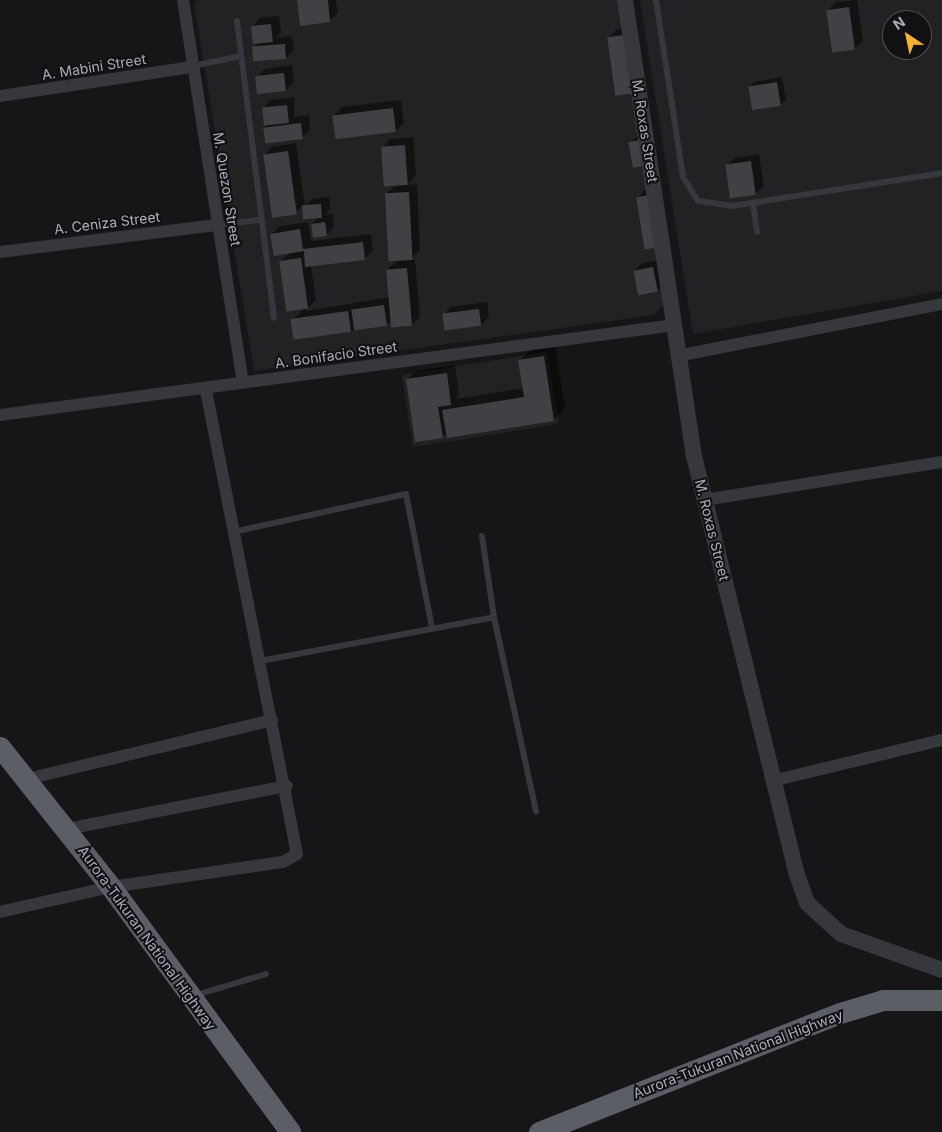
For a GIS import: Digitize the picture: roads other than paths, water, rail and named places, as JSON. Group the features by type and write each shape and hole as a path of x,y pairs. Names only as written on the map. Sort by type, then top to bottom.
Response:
{"highway":[{"name":"Aurora-Tukuran National Highway","path":"0,747 67,829 111,887 290,1132"},
{"name":"Aurora-Tukuran National Highway","path":"539,1132 840,1013 883,1000 942,1000"}],"street":[{"name":"M. Quezon Street","path":"183,0 192,67 243,382"},
{"name":"M. Roxas Street","path":"625,0 675,325 677,356 704,500 772,782 807,903 841,934 942,970"},
{"name":"A. Mabini Street","path":"0,96 192,67"},
{"name":"A. Ceniza Street","path":"0,252 218,225"},
{"path":"677,356 942,304"},
{"name":"A. Bonifacio Street","path":"0,415 675,325"},
{"path":"0,912 111,887 292,858 299,846 231,532 206,389"},
{"path":"704,500 942,462"},
{"path":"27,780 272,720"},
{"path":"772,782 942,740"},
{"path":"67,829 287,786"}],"lane":[{"path":"656,0 683,176 690,194 712,207 753,203 942,173"},
{"path":"236,21 259,220 274,318"},
{"path":"192,67 241,56"},
{"path":"753,203 757,232"},
{"path":"218,225 259,220"},
{"path":"231,532 406,494 432,628"},
{"path":"482,536 494,617 536,812"},
{"path":"260,661 494,617"},
{"path":"190,997 266,974"}]}
